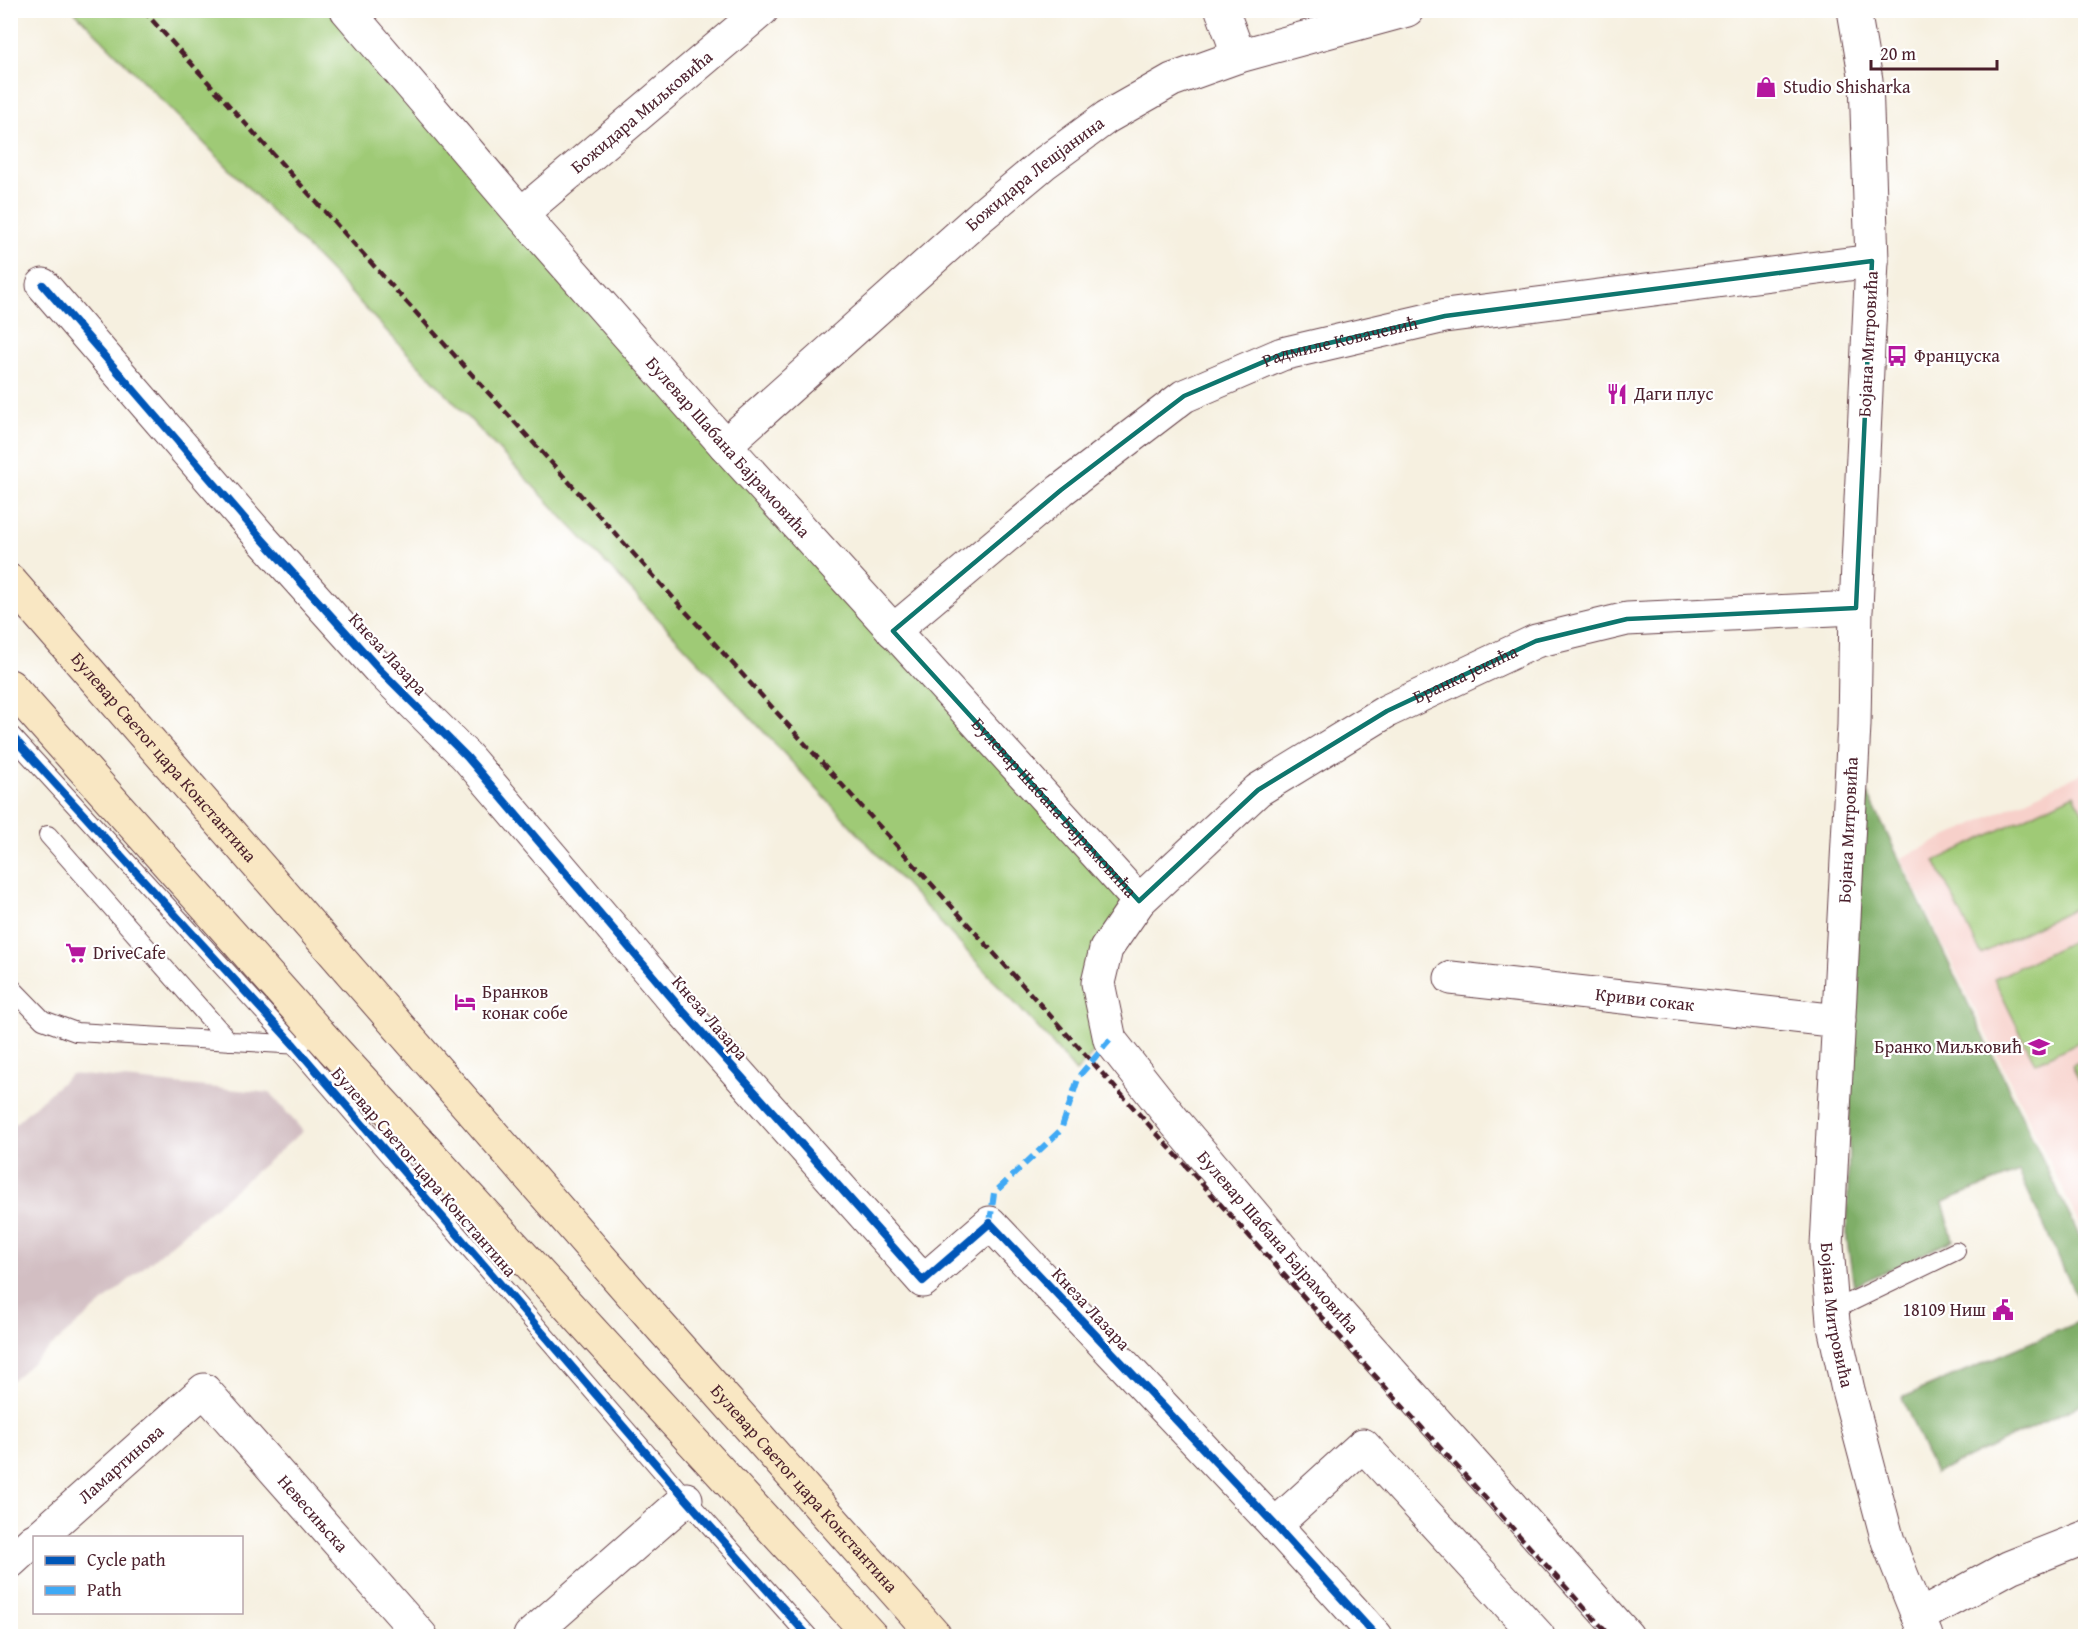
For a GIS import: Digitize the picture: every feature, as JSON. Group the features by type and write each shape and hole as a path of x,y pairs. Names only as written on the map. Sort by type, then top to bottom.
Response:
{"main road":[{"name":"Булевар Светог цара Константина","path":"10,581 659,1325 935,1636"},
{"name":"Булевар Светог цара Константина","path":"10,686 332,1048 871,1636"}],"street":[{"name":"Булевар Шабана Бајрамовића","path":"347,10 521,214 725,445 1139,901 1106,949 1098,983 1110,1040 1175,1122 1298,1268 1627,1636"},
{"name":"Божидара Миљковића","path":"521,214 762,10"},
{"path":"1222,10 1239,56"},
{"name":"Божидара Лешјанина","path":"725,445 982,215 1043,164 1107,117 1172,80 1239,56 1407,10"},
{"name":"Бојана Митровића","path":"1854,10 1866,80 1872,261 1856,608 1854,725 1827,1246 1832,1311 1848,1390 1887,1541 1922,1627"},
{"name":"Радмиле Ковачевић","path":"893,631 1061,490 1184,396 1282,354 1445,316 1872,261"},
{"name":"Кнеза Лазара","path":"43,285 263,540 378,668 467,757 690,1019 922,1281 990,1223 1275,1525 1376,1636"},
{"name":"Бранка јекића","path":"1139,901 1258,790 1387,711 1536,640 1627,619 1856,608"},
{"name":"Криви сокак","path":"1450,978 1839,1021"},
{"name":"Ламартинова","path":"39,1536 204,1390"},
{"name":"Невесињска","path":"204,1390 421,1636"},
{"path":"1275,1525 1364,1445 1538,1636"},
{"path":"530,1636 686,1499"},
{"path":"1922,1627 2010,1567 2085,1537"},
{"name":"Ламартинова","path":"10,1562 33,1542"}],"lane":[{"name":"Булевар Светог цара Константина","path":"10,734 294,1045 686,1499 808,1636"},
{"path":"48,835 229,1041"},
{"path":"10,986 43,1020 76,1032 332,1048"},
{"path":"1832,1311 1956,1251"}],"highlighted area":[{"path":"1872,261 1856,608 1627,619 1536,641 1387,711 1258,790 1139,901 893,631 1061,490 1184,396 1282,354 1445,316"}],"shaded area":[{"name":"Бранко Миљковић","path":"2085,772 2085,1235 1901,858"},
{"path":"71,1074 270,1093 303,1131 11,1381 11,1127"}],"green space":[{"path":"74,11 338,11 1132,901 1103,947 1106,1039 1076,1072 1050,1041 702,665 331,272"},
{"path":"1868,794 2085,1248 2085,1315 2019,1172 1943,1202 1953,1240 1854,1286 1847,1241 1855,824"},
{"path":"2074,794 2085,818 2085,903 1981,954 1935,861"},
{"path":"2085,935 2085,1039 2035,1063 1994,979"},
{"path":"2085,1059 2085,1093 2072,1065"},
{"path":"2085,1319 2085,1402 1935,1474 1902,1398"}],"railway":[{"path":"143,10 1610,1636"}],"marked path":[{"path":"990,1223 994,1193 1061,1130 1079,1076 1110,1040"}],"cycle path":[{"path":"43,285 263,540 378,668 467,757 682,1010 923,1281 990,1223 1275,1525 1376,1636"},
{"path":"10,734 294,1045 686,1499 808,1636"}],"place":[{"name":"Studio Shisharka","path":"1766,87"},
{"name":"Француска","path":"1897,356"},
{"name":"Даги плус","path":"1617,394"},
{"name":"DriveCafe","path":"76,953"},
{"name":"Бранков конак собе","path":"465,1002"},
{"name":"Бранко Миљковић","path":"2039,1047"},
{"name":"18109 Ниш","path":"2003,1310"}]}
